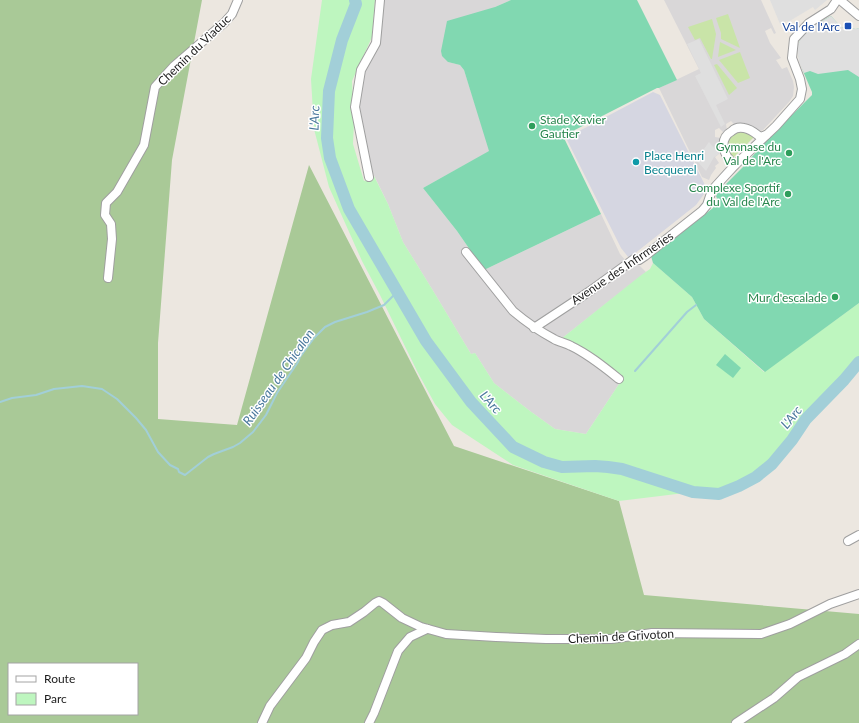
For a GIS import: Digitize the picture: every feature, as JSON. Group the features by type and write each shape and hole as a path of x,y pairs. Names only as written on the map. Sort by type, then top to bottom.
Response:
{"street":[{"name":"Chemin du Viaduc","path":"108,278 112,238 111,224 105,215 106,203 117,192 144,145 155,88 174,66 224,24 232,14 238,0"},
{"path":"369,177 355,107 361,70 376,43 380,0"},
{"name":"Avenue des Infirmeries","path":"534,328 590,291 634,259 639,260 702,212 714,189 735,164 776,126 800,98 802,89 800,79 792,58 794,38 809,23 831,9 839,0 859,16"},
{"path":"735,164 727,156 723,146 726,135 742,127 755,132 760,137 766,135"},
{"path":"466,252 514,311 534,328 555,340 584,353 619,379"},
{"path":"848,541 859,535"},
{"name":"Chemin de Grivoton","path":"262,723 270,706 306,658 322,630 332,625 349,622 364,612 374,602 379,601 383,603 402,618 421,627 446,634 546,639 611,639 652,633 761,634 790,624 830,604 859,594"},
{"path":"369,723 398,651 410,637 426,629"},
{"path":"736,723 774,698 798,678 845,654 859,644"}],"shaded area":[{"path":"382,0 511,0 495,7 448,62 460,65 464,70 490,151 423,188 457,231 484,270 601,214 620,254 627,262 639,265 646,272 561,339 618,380 619,384 586,434 555,429 494,383 475,353 471,354 403,242 388,204 369,165 359,107 363,72 373,55"},
{"path":"664,0 761,0 776,33 774,34 771,28 765,31 770,43 781,58 776,60 782,69 787,67 793,81 793,96 763,130 761,131 748,126 734,124 731,121 726,124 727,131 724,133 719,128 715,130 715,137 721,138 719,148 720,153 715,157 719,163 715,166 716,168 709,180 702,177 659,88 699,69"},
{"path":"770,0 827,0 815,10 813,7 788,22 787,21 780,24"},
{"path":"831,16 841,27 859,28 859,77 848,70 818,74 810,71 804,73 799,62 797,48 801,38 813,26"},
{"path":"699,39 728,99 716,105 725,124 721,127 695,76 701,73 687,44"},
{"name":"Place Henri Becquerel","path":"653,92 660,95 705,185 704,194 696,205 629,258 621,248 566,138"},
{"path":"709,142 719,154 714,157 706,171 696,160"}],"green space":[{"path":"0,0 202,0 172,160 158,343 158,419 237,425 309,165 454,446 619,501 644,595 859,614 859,723 0,723"},
{"path":"322,0 375,0 372,37 352,81 354,122 353,144 364,181 374,176 388,204 403,242 471,354 475,353 494,383 555,429 586,434 619,384 618,380 561,339 650,269 653,263 692,297 704,319 764,372 859,303 859,362 844,380 806,419 792,440 772,464 756,477 719,494 693,492 619,501 513,465 452,425 435,404 417,371 362,261 329,187 314,129 311,79"},
{"name":"Stade Xavier Gautier","path":"511,0 637,0 677,80 657,88 563,136 601,214 484,270 457,231 423,188 489,151 464,70 460,65 448,62 442,56 441,51 447,21 495,7"},
{"path":"728,14 740,48 721,39 721,33 716,18"},
{"name":"Complexe Sportif du Val de l'Arc","path":"831,16 841,27 859,28 859,303 765,372 704,319 692,297 653,263 651,256 713,208 714,205 719,203 716,196 718,192 744,166 771,135 812,95 801,66 798,48 801,40 807,32"},
{"path":"712,19 716,34 711,59 700,38 695,40 688,27"},
{"path":"720,42 736,50 718,57"},
{"path":"740,52 750,78 738,83 719,60"},
{"path":"717,64 737,88 729,95 714,65"},
{"path":"744,130 755,136 732,159 728,151 727,140 733,134"},
{"path":"725,354 741,368 733,378 716,365"}],"waterway":[{"name":"L'Arc","path":"355,0 356,4 342,40 329,91 327,138 330,158 349,209 426,341 471,402 513,447 544,462 562,467 595,466 622,469 693,492 719,494 756,477 772,464 792,440 806,419 844,380 859,362"},
{"name":"Ruisseau de Chicalon","path":"0,402 12,398 36,395 54,389 82,386 102,389 117,399 136,418 146,430 158,452 170,465 185,475 208,457 233,447 253,432 266,415 277,393 300,357 314,338 325,327 384,305 397,292"},
{"path":"635,371 687,312 696,305"}],"place":[{"name":"Val de l'Arc","path":"848,26"},
{"name":"Stade Xavier Gautier","path":"532,126"},
{"name":"Gymnase du Val de l'Arc","path":"789,153"},
{"name":"Place Henri Becquerel","path":"636,162"},
{"name":"Complexe Sportif du Val de l'Arc","path":"788,194"},
{"name":"Mur d'escalade","path":"835,297"}]}
